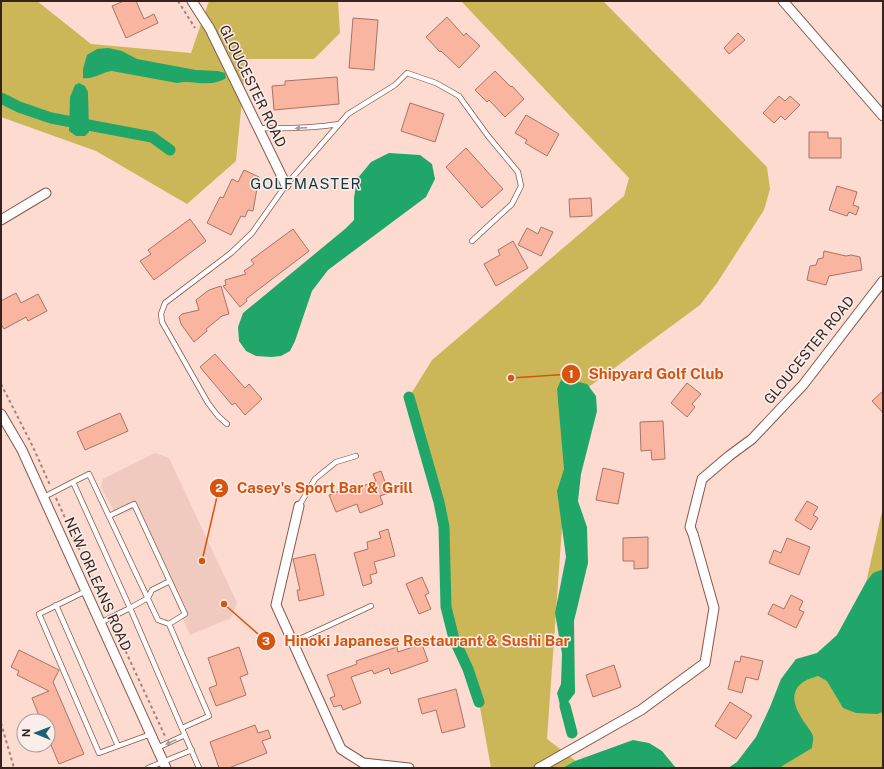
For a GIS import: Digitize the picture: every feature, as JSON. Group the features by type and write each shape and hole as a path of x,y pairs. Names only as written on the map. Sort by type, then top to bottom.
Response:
{"street":[{"name":"GLOUCESTER ROAD","path":"192,1 210,30 286,185"},
{"path":"783,1 883,116"},
{"path":"1,220 46,193"},
{"name":"GLOUCESTER ROAD","path":"539,768 641,710 705,663 714,608 690,527 702,479 752,439 803,385 883,281"},
{"name":"NEW ORLEANS ROAD","path":"2,418 22,450 165,765"},
{"path":"298,506 276,605 341,749 363,763 409,768"}],"lane":[{"path":"228,424 218,416 208,403 162,322 161,314 165,303 231,253 252,233 286,185 348,114 395,85 407,73 436,83 459,96 488,136 518,172 522,186 512,204 472,241"},
{"path":"258,128 288,129 340,124"},
{"path":"298,506 315,479 336,462 356,456"},
{"path":"44,497 89,474 158,620 169,624 208,716 182,728"},
{"path":"73,482 130,608 199,768"},
{"path":"109,516 134,504 185,614 169,624"},
{"path":"100,622 148,598 152,590 170,581"},
{"path":"86,591 39,614 99,753 151,734"},
{"path":"56,605 118,746"},
{"path":"293,642 371,606"},
{"path":"157,748 185,735"},
{"path":"148,768 165,765 192,750"}],"path":[{"path":"178,1 195,28"},
{"path":"1,384 34,448 168,743"},
{"path":"1,723 14,768"}],"shaded area":[{"path":"1,1 37,1 91,44 191,53 209,1 338,1 340,33 314,59 246,59 236,161 187,204 96,151 1,117"},
{"path":"461,1 603,1 767,167 770,189 764,210 717,283 700,305 571,400 547,739 585,768 491,768 479,702 468,669 454,639 446,607 444,527 439,502 409,397 432,360 624,196 629,178"},
{"path":"108,48 122,51 137,59 196,70 218,71 225,73 226,78 213,83 177,83 112,71 90,78 83,78 83,69 87,55 97,49"},
{"path":"79,83 85,86 88,92 89,132 85,136 76,136 69,131 70,97 75,85"},
{"path":"389,153 420,155 432,164 435,179 426,197 328,270 312,291 295,341 290,351 281,356 271,357 256,356 246,351 239,341 238,327 243,313 354,220 354,198 357,179 371,162"},
{"path":"562,378 587,384 596,396 597,411 581,474 578,501 587,527 588,563 574,621 575,693 565,706 560,705 557,693 561,684 562,654 555,613 566,557 557,491 564,469 557,389"},
{"path":"155,453 169,458 237,603 231,618 190,635 136,509 117,516 101,487 103,479"},
{"path":"883,507 883,768 758,768 791,675 850,654"},
{"path":"881,570 883,571 883,712 877,714 856,713 843,708 827,681 818,676 803,682 799,686 794,696 797,709 813,736 812,748 779,768 728,768 737,762 756,737 781,679 796,659 817,653 837,635 866,582 873,573"},
{"path":"633,740 649,743 662,751 676,768 563,768 575,761"}],"building":[{"path":"124,1 136,1 144,19 154,14 158,23 126,38 112,6"},
{"path":"447,17 464,36 466,33 480,46 459,68 441,51 440,52 426,37"},
{"path":"353,18 378,20 374,70 349,68"},
{"path":"738,33 745,40 729,54 724,48"},
{"path":"495,71 524,99 505,117 489,100 487,102 475,90"},
{"path":"337,77 339,104 274,110 272,86 285,85 285,81"},
{"path":"779,96 785,101 790,96 800,105 785,120 781,116 774,123 763,113"},
{"path":"410,103 444,114 435,142 401,131"},
{"path":"526,115 559,134 547,156 525,143 527,140 515,133"},
{"path":"809,132 828,132 828,138 841,138 841,158 809,158"},
{"path":"466,148 503,189 482,208 446,167"},
{"path":"244,170 259,177 253,211 248,210 245,217 241,216 231,235 207,223 220,197 223,198 232,179 238,182"},
{"path":"837,186 857,192 853,205 859,207 856,215 849,212 847,216 829,210"},
{"path":"591,198 592,216 570,217 569,199"},
{"path":"190,219 206,241 154,280 140,261 151,254 148,250"},
{"path":"541,227 553,232 541,256 518,245 527,228 538,234"},
{"path":"293,229 309,251 246,299 247,301 240,307 223,286 226,285 225,280 246,274 244,271 254,264 251,260"},
{"path":"513,241 528,268 496,286 484,264 500,255 498,250"},
{"path":"824,251 846,256 851,255 860,257 862,270 829,276 826,285 807,280 810,266 816,265 818,259 823,258"},
{"path":"221,286 229,314 222,316 206,329 207,331 194,342 181,324 179,317 182,314 199,310 196,300 209,290"},
{"path":"16,293 21,303 38,294 47,311 28,321 26,317 4,329 1,324 1,301"},
{"path":"215,354 245,388 249,384 262,399 245,415 235,403 232,405 200,367"},
{"path":"687,383 701,394 692,404 695,407 687,417 671,403"},
{"path":"883,391 883,413 872,401"},
{"path":"120,413 128,431 85,450 77,432"},
{"path":"663,421 665,459 652,460 651,450 641,451 640,422"},
{"path":"603,468 624,473 618,504 596,500"},
{"path":"381,471 389,493 380,496 383,504 360,513 357,504 336,512 329,495 358,484 360,487 376,481 373,474"},
{"path":"807,501 818,507 813,515 818,518 811,530 795,520"},
{"path":"388,529 395,556 374,562 377,573 370,575 372,583 363,586 354,553 368,549 367,542 381,538 379,532"},
{"path":"648,537 648,568 634,569 634,561 623,561 623,538"},
{"path":"787,538 810,547 799,575 769,563 774,550 781,553"},
{"path":"315,554 324,595 299,601 297,590 300,590 293,559"},
{"path":"422,577 429,593 425,595 431,609 419,614 406,584"},
{"path":"791,595 803,601 799,610 804,612 796,628 768,614 773,604 784,609"},
{"path":"422,644 428,661 391,674 389,668 374,674 372,670 351,677 361,703 343,710 341,705 334,707 330,698 335,696 327,675 357,664 356,661 397,647 398,652"},
{"path":"239,647 248,674 240,677 246,695 216,706 209,688 217,685 208,658"},
{"path":"19,650 59,670 53,682 84,754 59,764 54,753 56,753 56,713 38,713 32,698 49,691 17,675 19,671 11,667"},
{"path":"741,656 763,661 758,680 746,677 742,693 728,689 735,661 740,662"},
{"path":"614,665 621,687 593,697 586,675"},
{"path":"456,689 465,727 442,733 436,710 422,714 418,699"},
{"path":"730,702 752,716 736,739 715,726"},
{"path":"255,725 258,733 268,730 271,738 262,741 267,753 229,768 219,768 210,742"}],"waterway":[{"path":"1,98 19,107 51,118 152,137 170,150"},
{"path":"409,397 439,502 444,527 446,607 454,639 468,669 479,702"},
{"path":"565,706 572,733"}],"place":[{"name":"Shipyard Golf Club","path":"511,378"},
{"name":"Casey's Sport Bar & Grill","path":"202,561"},
{"name":"Hinoki Japanese Restaurant & Sushi Bar","path":"224,604"}],"district":[{"name":"GOLFMASTER","path":"306,183"}]}
